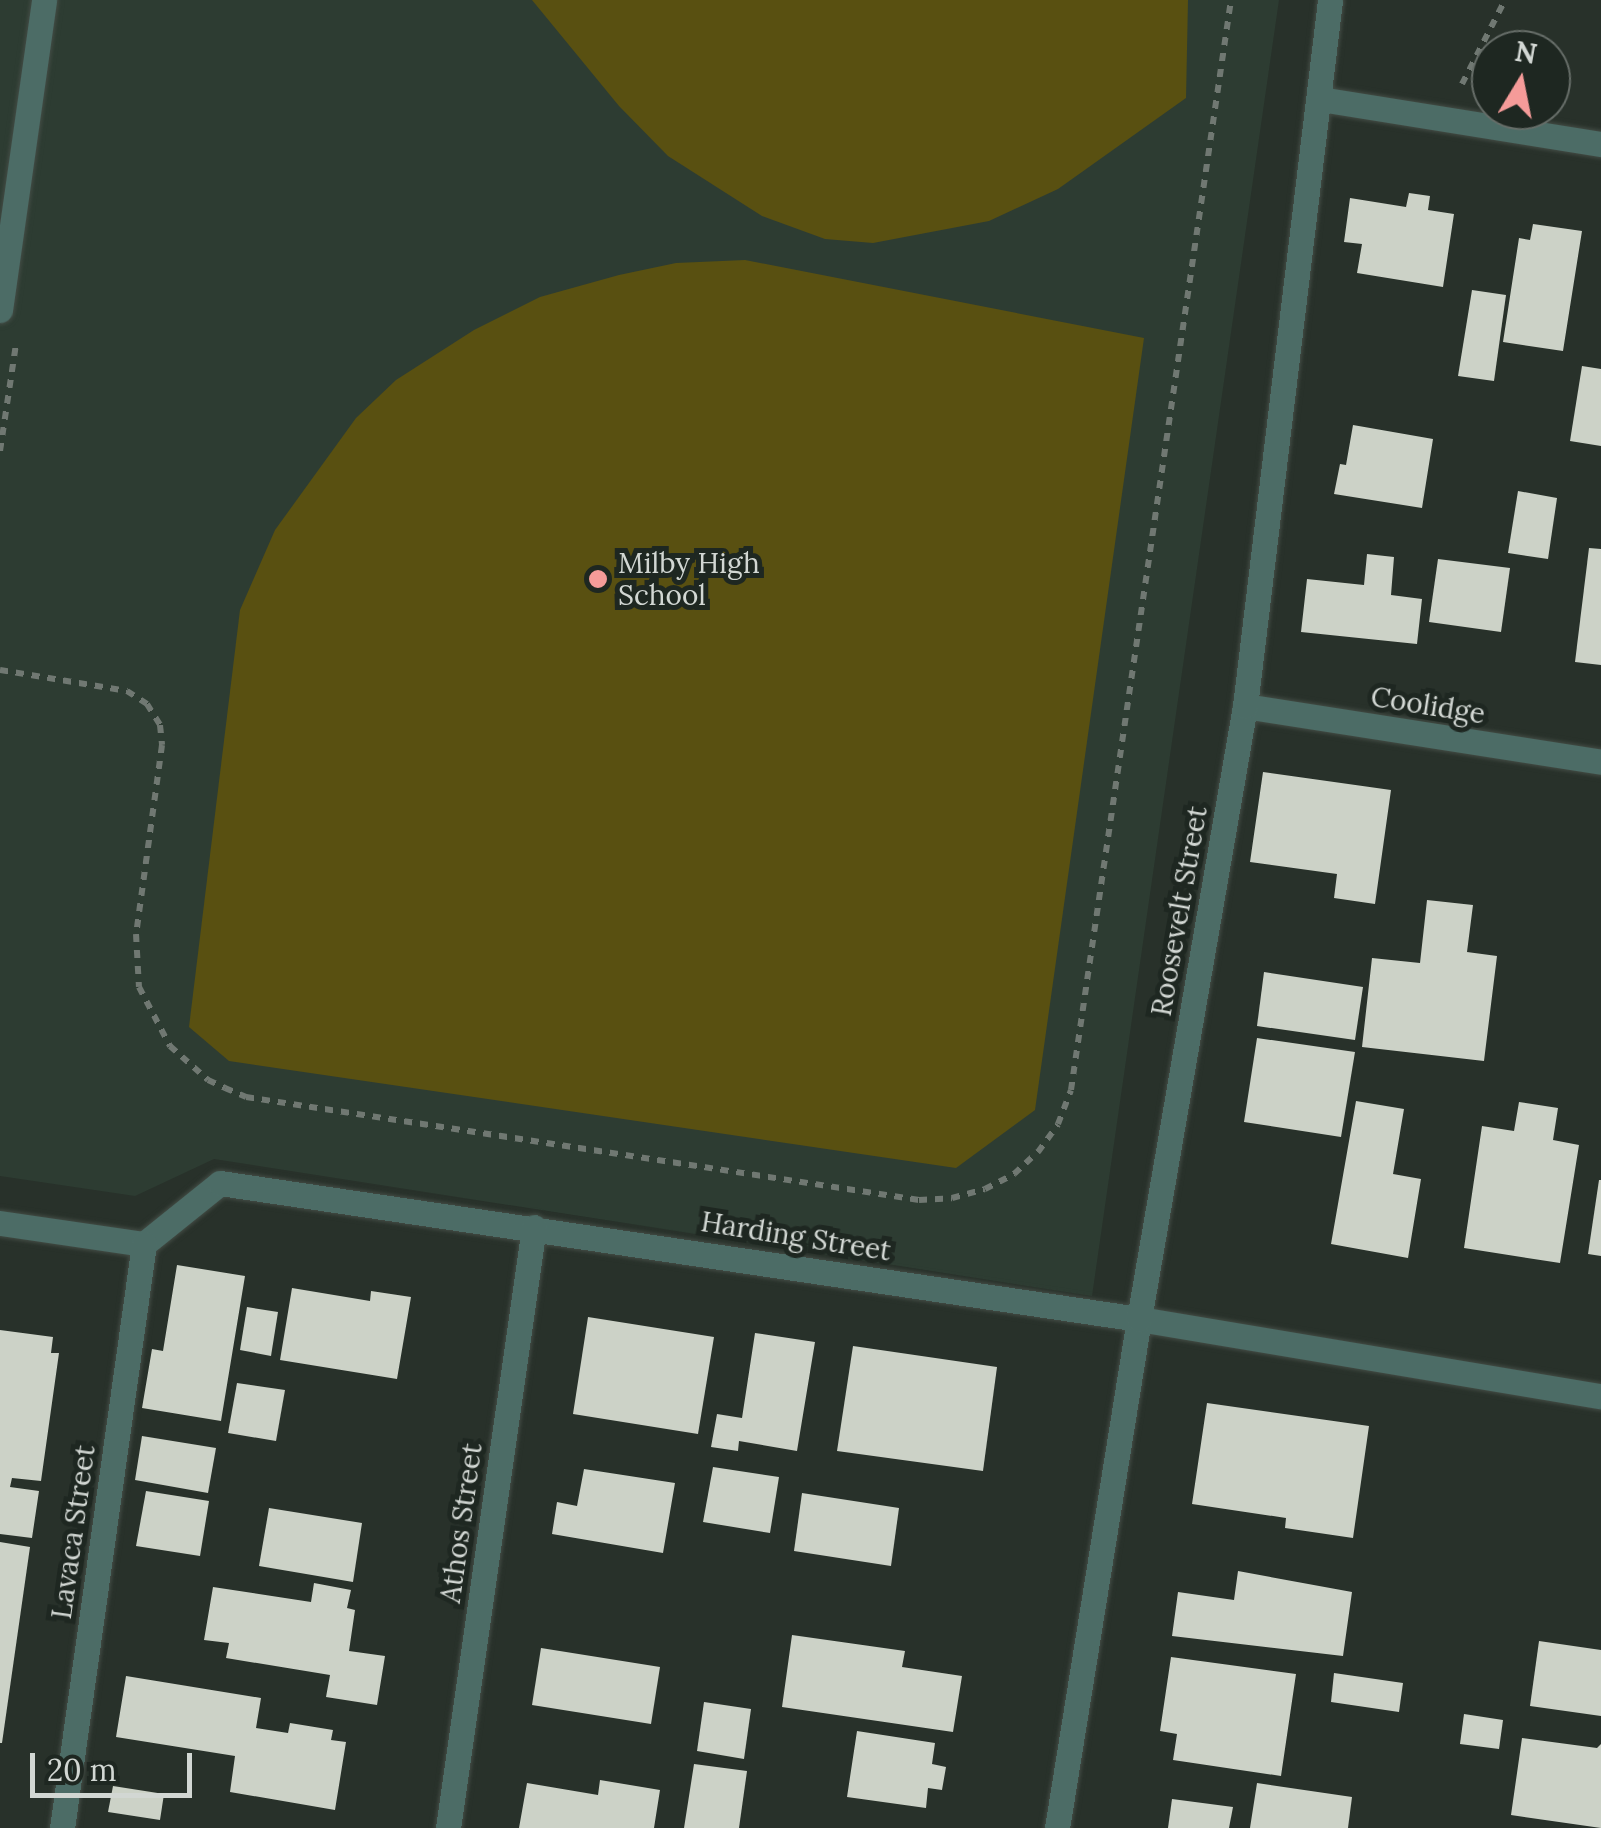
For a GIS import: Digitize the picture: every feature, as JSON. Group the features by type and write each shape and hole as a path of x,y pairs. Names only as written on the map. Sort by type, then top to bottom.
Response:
{"street":[{"path":"0,310 44,0"},
{"name":"Roosevelt Street","path":"1058,1828 1138,1319 1245,706 1330,0"},
{"path":"1320,99 1601,144"},
{"name":"Coolidge","path":"1245,706 1601,762"},
{"name":"Harding Street","path":"144,1244 220,1182 1138,1319 1601,1396"},
{"path":"0,1223 144,1244"},
{"name":"Athos Street","path":"448,1828 534,1227"},
{"name":"Lavaca Street","path":"62,1828 144,1244"}],"path":[{"path":"0,670 127,690 146,704 160,725 162,745 136,934 139,987 154,1023 170,1046 208,1080 246,1097 919,1200 952,1198 1014,1174 1038,1152 1058,1124 1071,1090 1231,0"},
{"path":"1444,119 1505,0"}],"shaded area":[{"name":"Milby High School","path":"0,0 1279,0 1092,1296 214,1159 135,1196 0,1176"},
{"path":"532,0 1188,0 1186,98 1058,189 989,221 873,243 825,239 762,216 668,156 619,106"},
{"path":"745,260 1144,338 1035,1110 956,1168 229,1061 189,1027 240,610 275,530 356,418 396,380 474,330 540,297 619,275 676,263"}],"building":[{"path":"1409,193 1430,196 1428,210 1454,214 1443,287 1357,273 1362,244 1344,242 1350,198 1406,207"},
{"path":"1533,224 1582,231 1563,351 1503,342 1519,238 1530,240"},
{"path":"1472,290 1506,295 1494,381 1458,376"},
{"path":"1582,366 1601,369 1601,446 1570,441"},
{"path":"1353,425 1433,439 1422,508 1334,494 1340,464 1346,465"},
{"path":"1518,491 1557,498 1548,559 1508,553"},
{"path":"1589,548 1601,549 1601,665 1575,662"},
{"path":"1367,554 1394,557 1391,595 1422,599 1417,644 1301,632 1307,579 1364,585"},
{"path":"1438,559 1510,568 1501,632 1429,622"},
{"path":"1263,772 1391,790 1375,904 1334,898 1337,874 1250,862"},
{"path":"1427,900 1473,905 1467,952 1497,956 1484,1061 1362,1047 1372,958 1420,963"},
{"path":"1264,972 1363,987 1355,1040 1257,1026"},
{"path":"1257,1038 1355,1052 1341,1137 1244,1122"},
{"path":"1356,1101 1404,1109 1393,1174 1421,1179 1408,1258 1331,1244"},
{"path":"1519,1102 1558,1108 1553,1140 1579,1145 1560,1263 1464,1248 1482,1126 1514,1131"},
{"path":"1601,1180 1601,1256 1588,1254"},
{"path":"177,1265 245,1276 221,1421 142,1408 152,1349 163,1351"},
{"path":"292,1288 370,1301 371,1291 411,1297 397,1379 280,1360"},
{"path":"247,1307 278,1312 271,1356 240,1350"},
{"path":"588,1317 714,1337 698,1434 573,1414"},
{"path":"0,1330 53,1337 51,1353 59,1353 41,1481 12,1478 10,1487 39,1491 32,1538 0,1534"},
{"path":"755,1333 815,1342 797,1451 739,1441 738,1451 711,1447 717,1414 742,1418"},
{"path":"853,1346 997,1367 983,1471 837,1451"},
{"path":"237,1383 285,1390 276,1441 228,1433"},
{"path":"1207,1403 1369,1426 1353,1538 1285,1528 1286,1518 1192,1504"},
{"path":"142,1436 216,1448 208,1493 135,1480"},
{"path":"713,1467 779,1477 770,1533 703,1522"},
{"path":"584,1469 675,1483 663,1553 552,1534 557,1502 577,1506"},
{"path":"146,1491 209,1501 200,1556 136,1546"},
{"path":"802,1493 899,1508 891,1566 794,1551"},
{"path":"269,1508 362,1523 353,1582 259,1566"},
{"path":"0,1542 30,1547 2,1743 0,1743"},
{"path":"1238,1571 1352,1592 1343,1656 1172,1636 1178,1592 1234,1600"},
{"path":"314,1583 351,1590 347,1608 355,1610 349,1651 385,1656 377,1705 326,1697 330,1675 226,1658 229,1643 204,1640 213,1587 311,1602"},
{"path":"792,1635 905,1651 902,1667 962,1676 953,1732 782,1707"},
{"path":"1539,1641 1601,1650 1601,1716 1530,1706"},
{"path":"541,1648 660,1667 651,1724 532,1705"},
{"path":"1171,1657 1296,1674 1281,1776 1173,1760 1177,1734 1160,1731"},
{"path":"1334,1673 1403,1683 1399,1712 1331,1702"},
{"path":"126,1676 261,1698 256,1728 288,1733 290,1723 333,1730 331,1740 346,1742 335,1810 230,1792 235,1756 116,1737"},
{"path":"704,1702 751,1709 744,1759 697,1751"},
{"path":"1464,1714 1503,1720 1499,1749 1460,1744"},
{"path":"857,1731 935,1743 932,1764 946,1767 942,1790 928,1788 926,1808 847,1797"},
{"path":"1522,1738 1597,1748 1601,1744 1601,1828 1511,1815"},
{"path":"694,1764 747,1771 739,1828 684,1828"},
{"path":"600,1780 660,1790 654,1828 519,1828 527,1783 598,1795"},
{"path":"1257,1783 1352,1797 1348,1828 1250,1828"},
{"path":"113,1786 164,1794 160,1820 108,1812"},
{"path":"1172,1799 1233,1807 1229,1828 1168,1828"}],"place":[{"name":"Milby High School","path":"598,579"}]}
